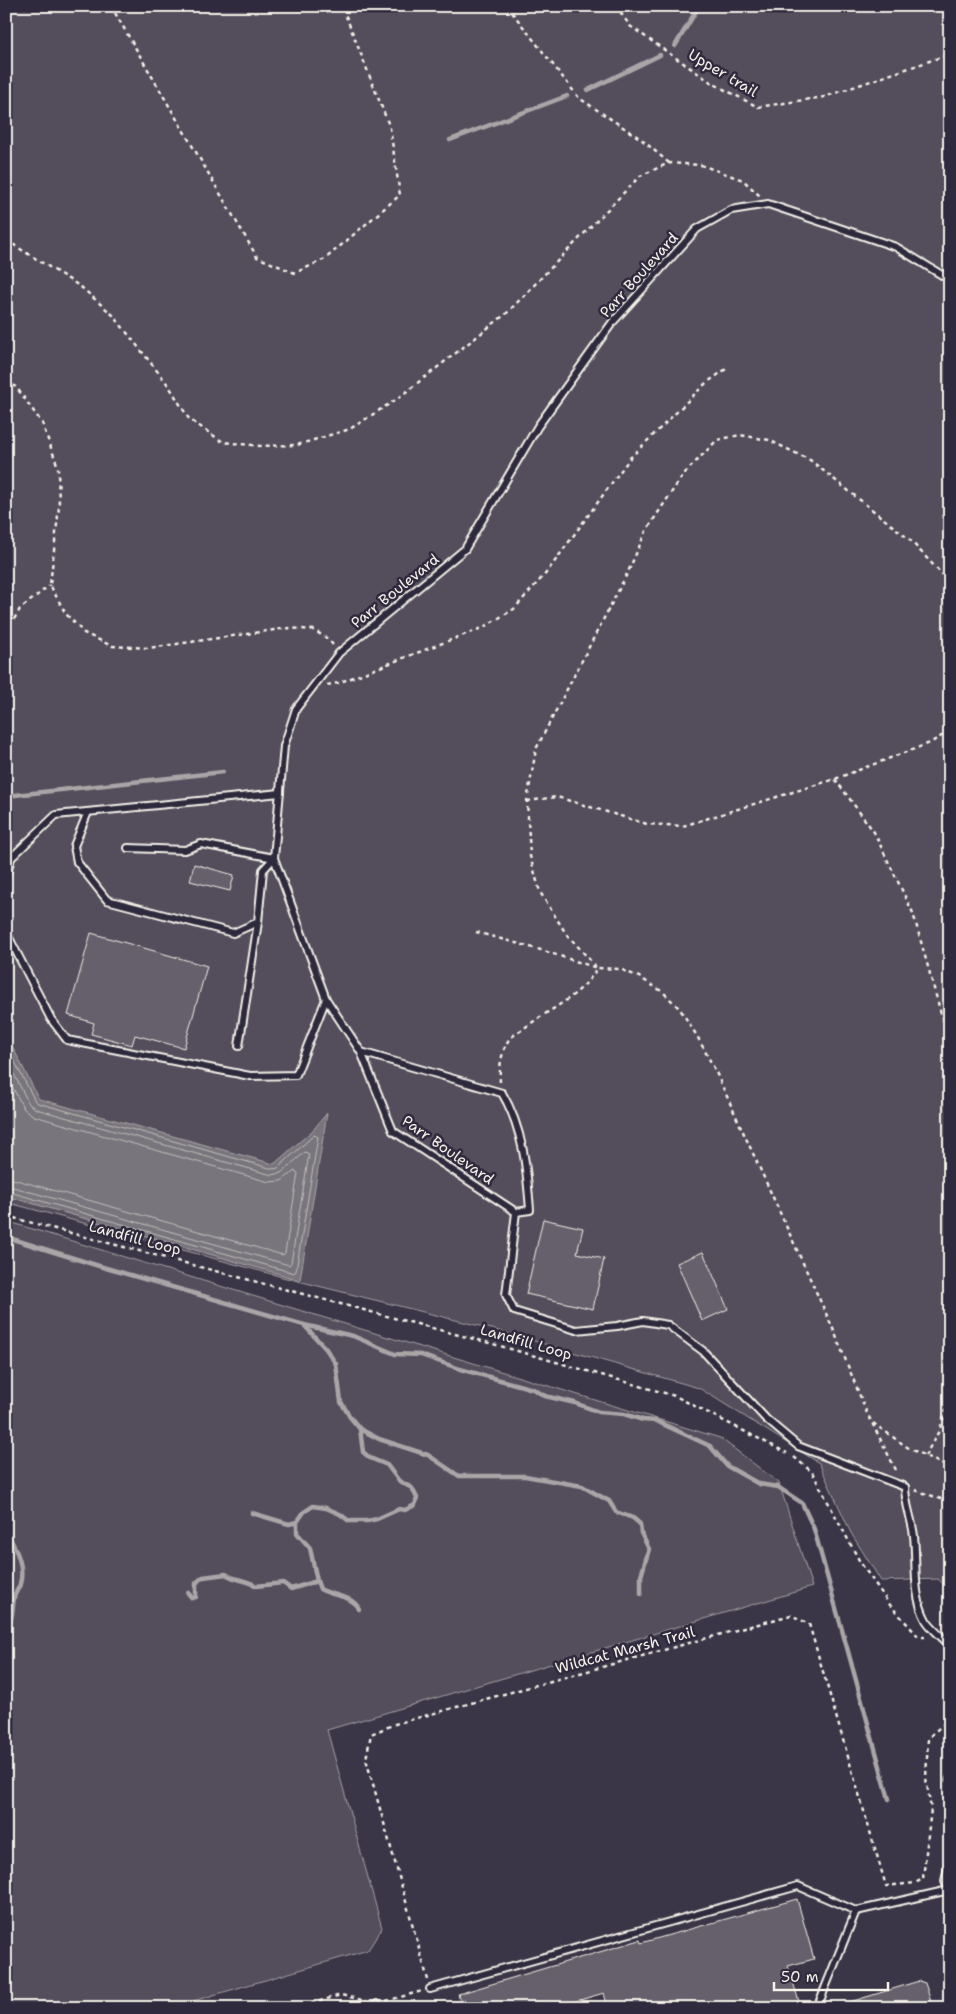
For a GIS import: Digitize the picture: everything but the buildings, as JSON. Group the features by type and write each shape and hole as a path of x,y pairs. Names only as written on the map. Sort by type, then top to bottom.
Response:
{"lane":[{"name":"Parr Boulevard","path":"516,1212 393,1131 361,1052 326,999 274,858 284,746 296,709 311,687 339,653 465,549 538,426 612,323 697,228 731,210 768,204 896,247 950,280"},
{"path":"6,877 11,858 56,815 280,793"},
{"path":"88,812 74,846 77,862 108,900 233,933 258,922"},
{"path":"128,848 185,850 200,844 274,858"},
{"path":"239,1046 258,922 263,870 274,858"},
{"path":"6,932 51,1019 67,1040 250,1076 296,1075 326,999"},
{"path":"361,1052 502,1093 511,1109 527,1167 530,1210 516,1212 506,1295 514,1311 576,1330 616,1326 642,1320 668,1325 703,1351 766,1419 798,1446 904,1487 914,1536 915,1578 921,1608 927,1622 942,1635 950,1646"},
{"path":"430,1989 798,1886 856,1911 949,1892 945,1881 950,1859"},
{"path":"816,2008 856,1911"}],"path":[{"path":"111,6 257,257 295,273 325,259 400,195 390,128 342,6"},
{"path":"507,6 579,98 641,139 670,163"},
{"name":"Upper trail","path":"616,6 630,26 712,82 758,107 824,97 950,54"},
{"path":"6,240 81,287 113,315 163,379 189,419 223,442 261,446 297,445 350,429 397,399 507,313 640,176 670,163 701,165 743,180 768,204"},
{"path":"311,687 338,683 482,628 514,609 548,572 630,458 705,384 726,369"},
{"path":"6,380 17,388 42,424 58,467 59,507 50,585 66,614 84,633 112,646 148,648 288,628 314,630 329,640 339,653"},
{"path":"597,968 565,932 540,892 530,856 527,801 536,749 628,572 646,531 683,475 717,440 740,435 769,440 810,460 909,539 950,583"},
{"path":"6,633 20,609 50,585"},
{"path":"527,801 557,796 647,824 683,826 835,779 930,742 950,731"},
{"path":"835,779 874,832 914,913 950,1046"},
{"path":"476,932 597,968 620,969 639,976 663,992 680,1009 714,1068 834,1331 872,1422 904,1487 950,1502"},
{"path":"502,1093 499,1068 508,1040 538,1018 568,1000 592,978 597,968"},
{"name":"Landfill Loop","path":"6,1216 493,1344 675,1396 791,1454 812,1472 860,1562 890,1605 919,1637 942,1635"},
{"path":"925,1456 940,1429 950,1397"},
{"path":"872,1422 907,1447 950,1468"},
{"name":"Wildcat Marsh Trail","path":"430,1989 366,1759 371,1734 395,1724 791,1615 809,1624 886,1886 915,1883 923,1878 931,1809 926,1778 928,1738 950,1718"},
{"path":"296,2008 341,1995 378,2006 430,1989"}],"shaded area":[{"path":"6,6 950,6 950,1590 938,1579 881,1581 851,1533 819,1463 699,1388 492,1329 286,1278 6,1202"},
{"path":"6,1221 720,1438 779,1483 812,1587 327,1730 382,1928 368,1950 169,2008 6,2008"}],"water":[{"path":"6,1034 39,1099 274,1164 313,1130 327,1113 300,1280 6,1196"}],"waterway":[{"path":"675,46 699,6"},
{"path":"588,90 660,55"},
{"path":"450,140 567,96"},
{"path":"6,796 223,772"},
{"path":"6,1237 304,1325 353,1336 395,1354 421,1355 460,1369 533,1389 545,1396 575,1403 599,1412 624,1414 643,1420 656,1421 710,1446 727,1466 759,1484 778,1487 802,1503 814,1529 889,1799"},
{"path":"304,1325 326,1349 336,1364 341,1402 360,1429 379,1439 428,1455 459,1476 525,1476 582,1486 609,1501 616,1512 633,1518 640,1524 641,1533 649,1549 641,1576 641,1594"},
{"path":"188,1593 192,1598 196,1597 196,1583 203,1577 226,1574 256,1586 283,1583 291,1589 317,1581 310,1548 297,1533 297,1522 304,1512 313,1506 326,1508 340,1514 349,1521 367,1521 377,1519 399,1509 405,1510 415,1505 417,1498 412,1488 399,1481 387,1465 370,1458 363,1452 360,1429"},
{"path":"252,1513 289,1524 297,1522"},
{"path":"6,1532 13,1544 21,1571 11,1619 6,1632"},
{"path":"317,1581 320,1589 347,1598 356,1604 359,1609"},
{"path":"946,1780 950,1773"}]}
